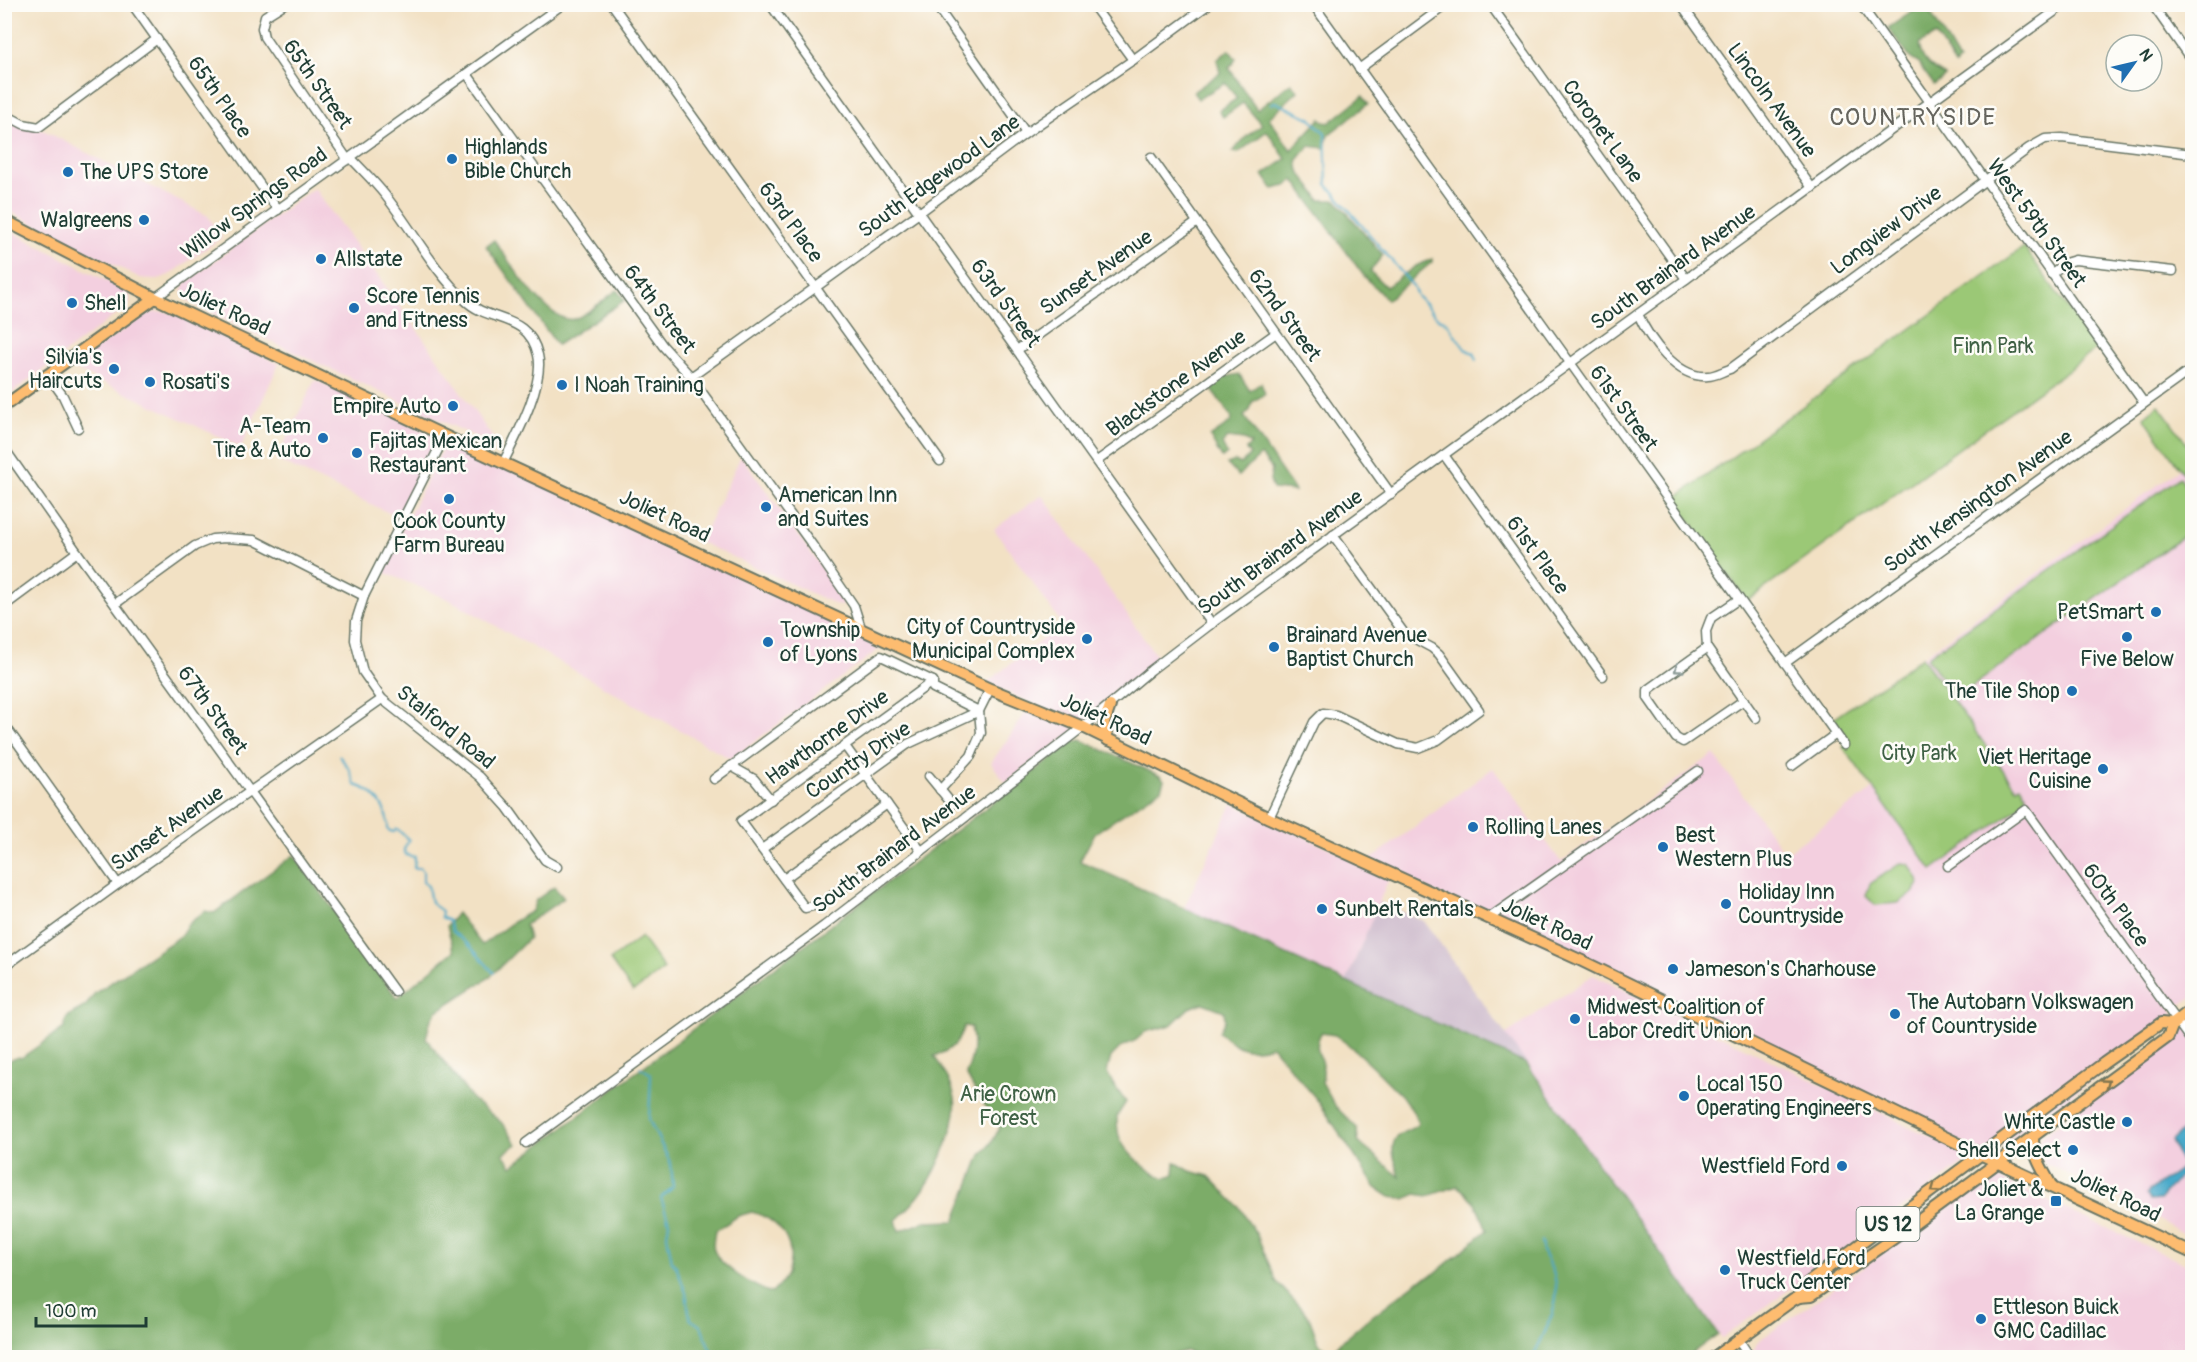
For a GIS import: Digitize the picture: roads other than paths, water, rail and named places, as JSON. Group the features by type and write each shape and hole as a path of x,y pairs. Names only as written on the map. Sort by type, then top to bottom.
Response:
{"main road":[{"name":"Joliet Road","path":"4,220 155,298 445,436 990,689 1083,727 1269,818 1580,960 1982,1155 2193,1253"},
{"name":"Willow Springs Road","path":"4,406 155,298"},
{"path":"1108,740 1104,723 1110,706"},
{"name":"US 12","path":"1799,1297 1804,1285 2161,1023 2175,1022 2193,1010"},
{"name":"US 12","path":"1713,1358 1799,1297 1811,1296 1829,1284 2033,1138 2168,1037 2175,1022"},
{"path":"2033,1138 2038,1162 2051,1186"}],"street":[{"name":"65th Place","path":"132,4 278,210"},
{"name":"65th Street","path":"284,4 265,16 262,28 264,37 350,159 384,194 447,280 466,302 517,324 533,342 539,360 538,375 523,423 503,463"},
{"name":"Willow Springs Road","path":"155,298 563,4"},
{"name":"63rd Place","path":"612,4 940,461"},
{"name":"63rd Street","path":"770,4 1212,624"},
{"path":"935,4 1026,133"},
{"path":"1092,4 1133,60"},
{"name":"South Edgewood Lane","path":"691,377 1026,133 1133,60 1209,4"},
{"name":"61st Street","path":"1313,4 1844,745"},
{"path":"1359,69 1447,4"},
{"name":"Coronet Lane","path":"1491,4 1686,279"},
{"name":"Lincoln Avenue","path":"1681,4 1812,188"},
{"name":"West 59th Street","path":"1860,4 2144,404"},
{"name":"South Brainard Avenue","path":"526,1143 824,926 1110,706 1151,670 1212,624 2065,4"},
{"path":"2152,4 2193,61"},
{"path":"4,114 23,124 39,127 157,39"},
{"name":"64th Street","path":"467,74 663,346 691,377 854,606 861,628"},
{"name":"Longview Drive","path":"1638,314 1643,326 1667,358 1684,372 1707,377 1730,369 1984,180 2029,148 2045,140 2062,138 2193,154"},
{"name":"62nd Street","path":"1151,157 1390,494"},
{"name":"Sunset Avenue","path":"1017,350 1196,223"},
{"path":"2051,273 2065,263 2080,260 2173,271"},
{"name":"Blackstone Avenue","path":"1097,461 1276,333"},
{"name":"South Kensington Avenue","path":"1785,663 2193,369"},
{"path":"48,375 63,396 78,428"},
{"name":"Stalford Road","path":"445,436 364,596 356,621 355,640 363,672 382,699 480,777 507,807 545,860 557,867"},
{"name":"67th Street","path":"4,448 395,992"},
{"name":"61st Place","path":"1444,455 1603,675"},
{"path":"1269,818 1314,722 1323,713 1336,715 1398,744 1418,748 1438,740 1479,710 1439,654 1404,633 1333,535"},
{"path":"115,604 195,546 212,539 226,538 254,540 364,596"},
{"path":"4,606 77,552"},
{"path":"1739,599 1707,623 1707,648 1756,718"},
{"path":"1707,648 1648,690 1648,698 1676,738 1683,742 1744,700"},
{"path":"714,779 881,656 933,681 933,687 979,711"},
{"name":"Hawthorne Drive","path":"762,849 741,821 933,681"},
{"path":"940,790 971,756 981,733 979,711 990,689"},
{"name":"Sunset Avenue","path":"4,967 382,699"},
{"name":"Country Drive","path":"762,849 908,744 979,711"},
{"path":"4,724 118,884"},
{"path":"1792,766 1836,734"},
{"path":"844,746 921,851"},
{"path":"731,766 754,779 771,800"},
{"path":"1489,918 1698,771"},
{"path":"928,776 952,804"},
{"path":"784,879 887,804"},
{"name":"60th Place","path":"1948,866 2026,810 2175,1022"},
{"path":"762,849 805,908 820,904 911,837"},
{"path":"2175,1022 2193,1042"},
{"path":"1738,1339 1751,1358"}],"water":[{"path":"2192,1123 2192,1166 2159,1200 2150,1201 2147,1195 2149,1191 2183,1167 2171,1141"}],"waterway":[{"path":"1271,104 1275,102 1310,118 1325,133 1327,184 1413,286 1417,296 1438,318 1446,322 1465,349 1473,353 1476,360"},
{"path":"339,756 349,768 355,785 369,791 383,808 388,830 393,832 397,829 409,840 404,849 406,855 415,857 414,868 420,868 423,872 423,882 428,886 431,903 442,911 441,917 449,921 453,932 468,944 494,973"},
{"path":"640,1067 651,1074"},
{"path":"651,1076 649,1120 671,1164 673,1187 661,1198 669,1222 667,1235 672,1262 676,1266 686,1293 690,1319 701,1326 710,1349 718,1358"},
{"path":"1532,1358 1552,1316 1556,1294 1553,1272 1544,1255 1541,1241"}],"place":[{"name":"Highlands Bible Church","path":"452,159"},
{"name":"The UPS Store","path":"68,172"},
{"name":"Walgreens","path":"144,220"},
{"name":"Allstate","path":"321,259"},
{"name":"Shell","path":"72,303"},
{"name":"Score Tennis and Fitness","path":"354,308"},
{"name":"Silvia's Haircuts","path":"114,369"},
{"name":"Rosati's","path":"150,382"},
{"name":"I Noah Training","path":"562,385"},
{"name":"Empire Auto","path":"453,406"},
{"name":"A-Team Tire & Auto","path":"323,438"},
{"name":"Fajitas Mexican Restaurant","path":"357,453"},
{"name":"Cook County Farm Bureau","path":"449,499"},
{"name":"American Inn and Suites","path":"766,507"},
{"name":"PetSmart","path":"2156,612"},
{"name":"Five Below","path":"2127,637"},
{"name":"City of Countryside Municipal Complex","path":"1087,639"},
{"name":"Township of Lyons","path":"768,642"},
{"name":"Brainard Avenue Baptist Church","path":"1274,647"},
{"name":"The Tile Shop","path":"2072,691"},
{"name":"Viet Heritage Cuisine","path":"2103,769"},
{"name":"Rolling Lanes","path":"1473,827"},
{"name":"Best Western Plus","path":"1663,847"},
{"name":"Holiday Inn Countryside","path":"1726,904"},
{"name":"Sunbelt Rentals","path":"1322,909"},
{"name":"Jameson's Charhouse","path":"1673,969"},
{"name":"The Autobarn Volkswagen of Countryside","path":"1895,1014"},
{"name":"Midwest Coalition of Labor Credit Union","path":"1575,1019"},
{"name":"Local 150 Operating Engineers","path":"1684,1096"},
{"name":"White Castle","path":"2127,1122"},
{"name":"Shell Select","path":"2073,1150"},
{"name":"Westfield Ford","path":"1842,1166"},
{"name":"Joliet & La Grange","path":"2056,1201"},
{"name":"Westfield Ford Truck Center","path":"1725,1270"},
{"name":"Ettleson Buick GMC Cadillac","path":"1981,1319"}],"district":[{"name":"COUNTRYSIDE","path":"1913,117"}],"park label":[{"name":"Finn Park","path":"1993,346"},
{"name":"City Park","path":"1919,753"},
{"name":"Arie Crown Forest","path":"1008,1106"}]}
